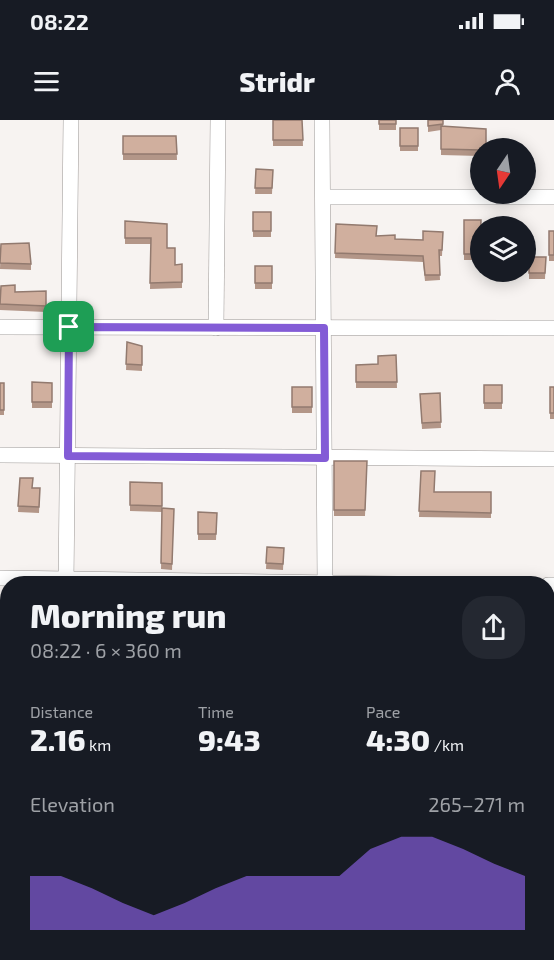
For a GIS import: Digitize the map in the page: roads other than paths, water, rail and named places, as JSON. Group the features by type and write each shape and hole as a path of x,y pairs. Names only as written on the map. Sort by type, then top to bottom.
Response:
{"street":[{"path":"66,576 71,120"},
{"path":"216,327 218,120"},
{"path":"322,120 325,576"},
{"path":"323,197 554,197"},
{"path":"0,327 554,328"},
{"path":"0,455 554,459"}]}
